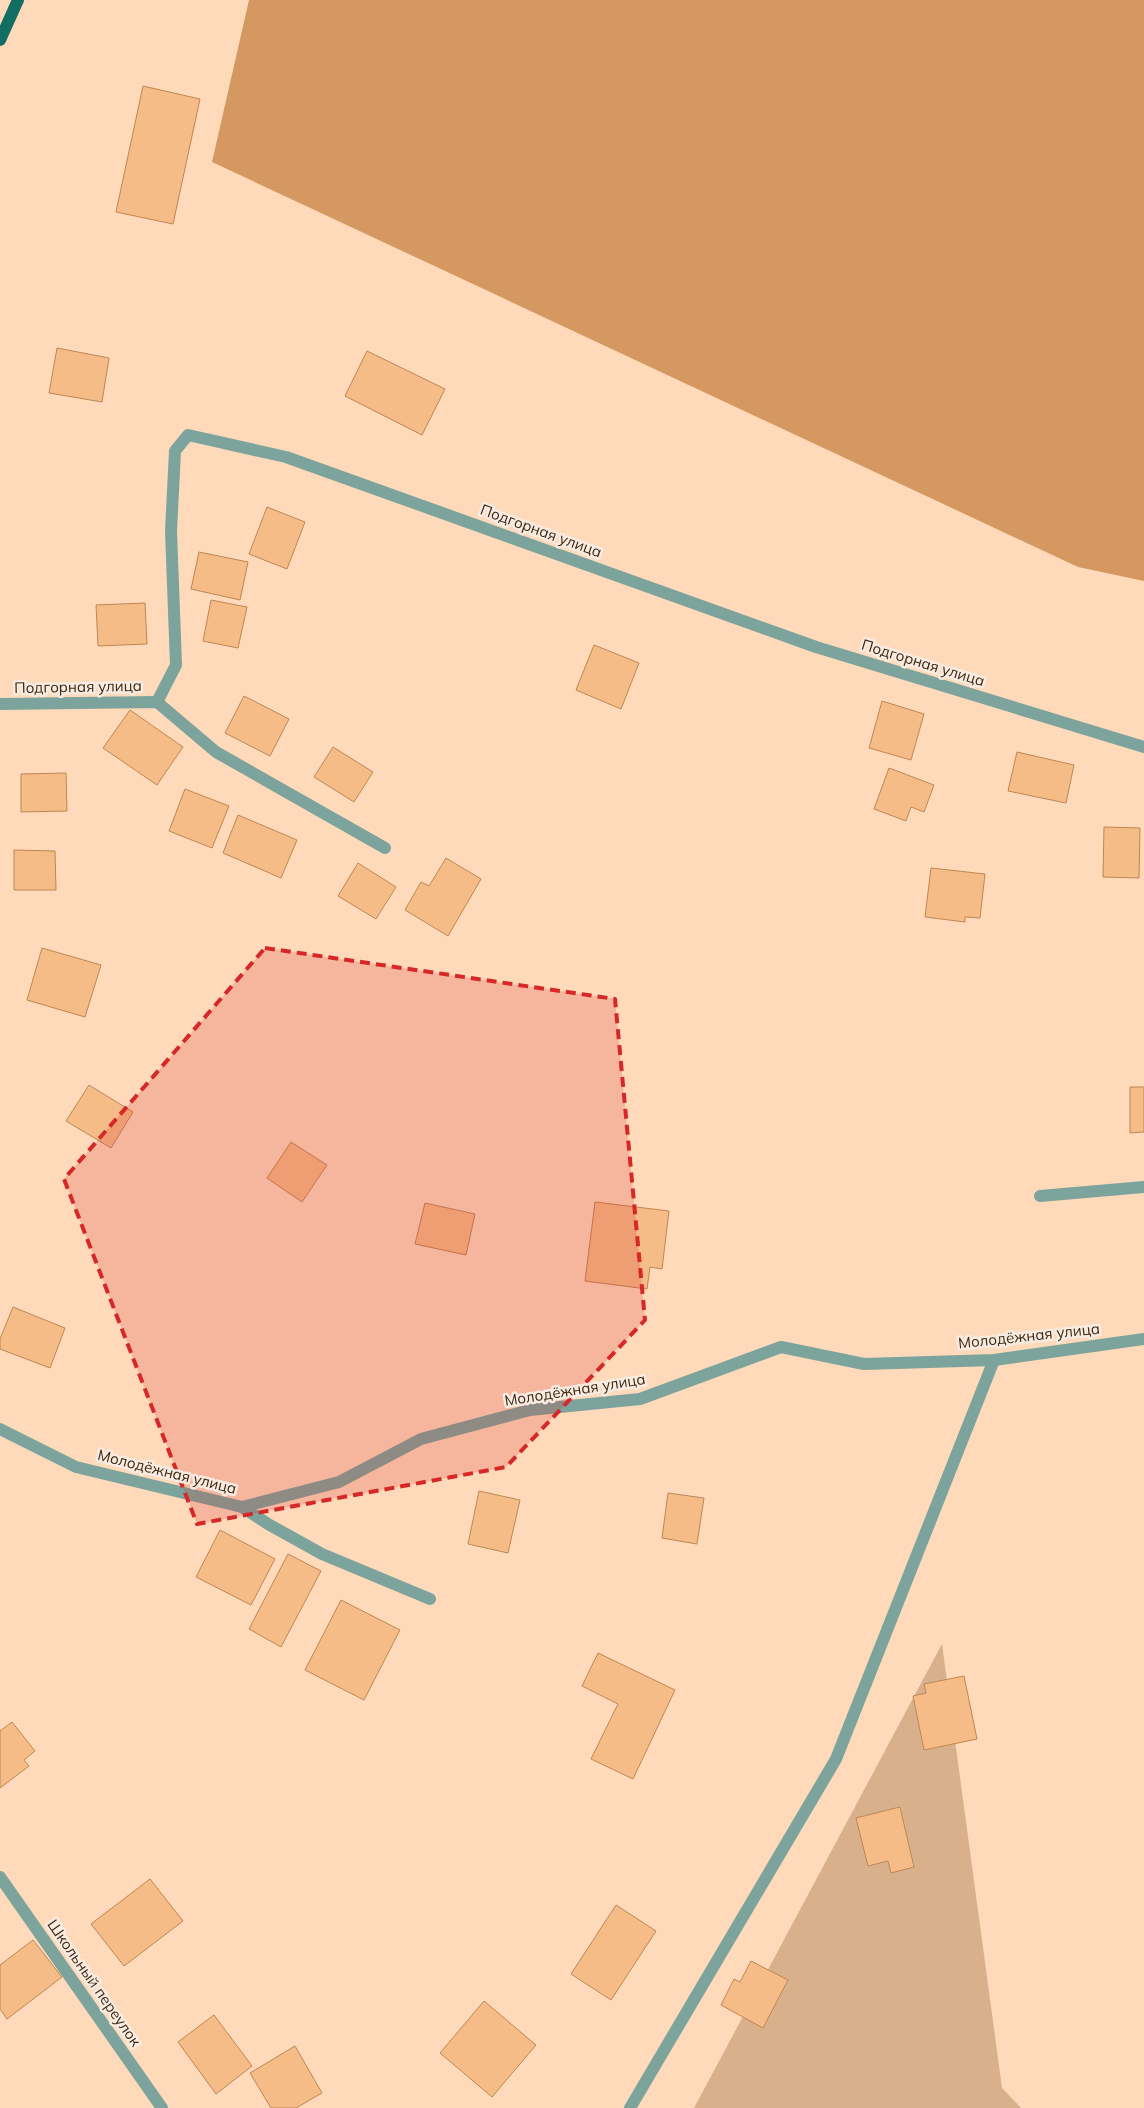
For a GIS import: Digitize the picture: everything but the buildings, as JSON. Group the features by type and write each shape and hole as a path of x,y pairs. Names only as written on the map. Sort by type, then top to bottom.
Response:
{"main road":[{"path":"0,40 18,0"}],"street":[{"name":"Подгорная улица","path":"157,702 176,665 171,531 175,452 188,435 286,456 816,647 1144,747"},
{"name":"Подгорная улица","path":"0,704 157,702 216,752 385,848"},
{"path":"1040,1196 1144,1187"},
{"name":"Молодёжная улица","path":"0,1429 76,1467 242,1507 339,1482 421,1438 530,1410 640,1399 781,1348 864,1364 994,1360 1144,1339"},
{"path":"630,2108 836,1759 994,1360"},
{"path":"242,1507 322,1554 430,1599"},
{"name":"Школьный переулок","path":"0,1877 162,2108"}],"highlighted area":[{"path":"265,948 615,999 645,1320 506,1467 197,1524 64,1179"}],"shaded area":[{"path":"249,0 1144,0 1144,581 1078,567 212,162"},
{"path":"942,1644 1002,2088 1021,2108 694,2108"}]}
